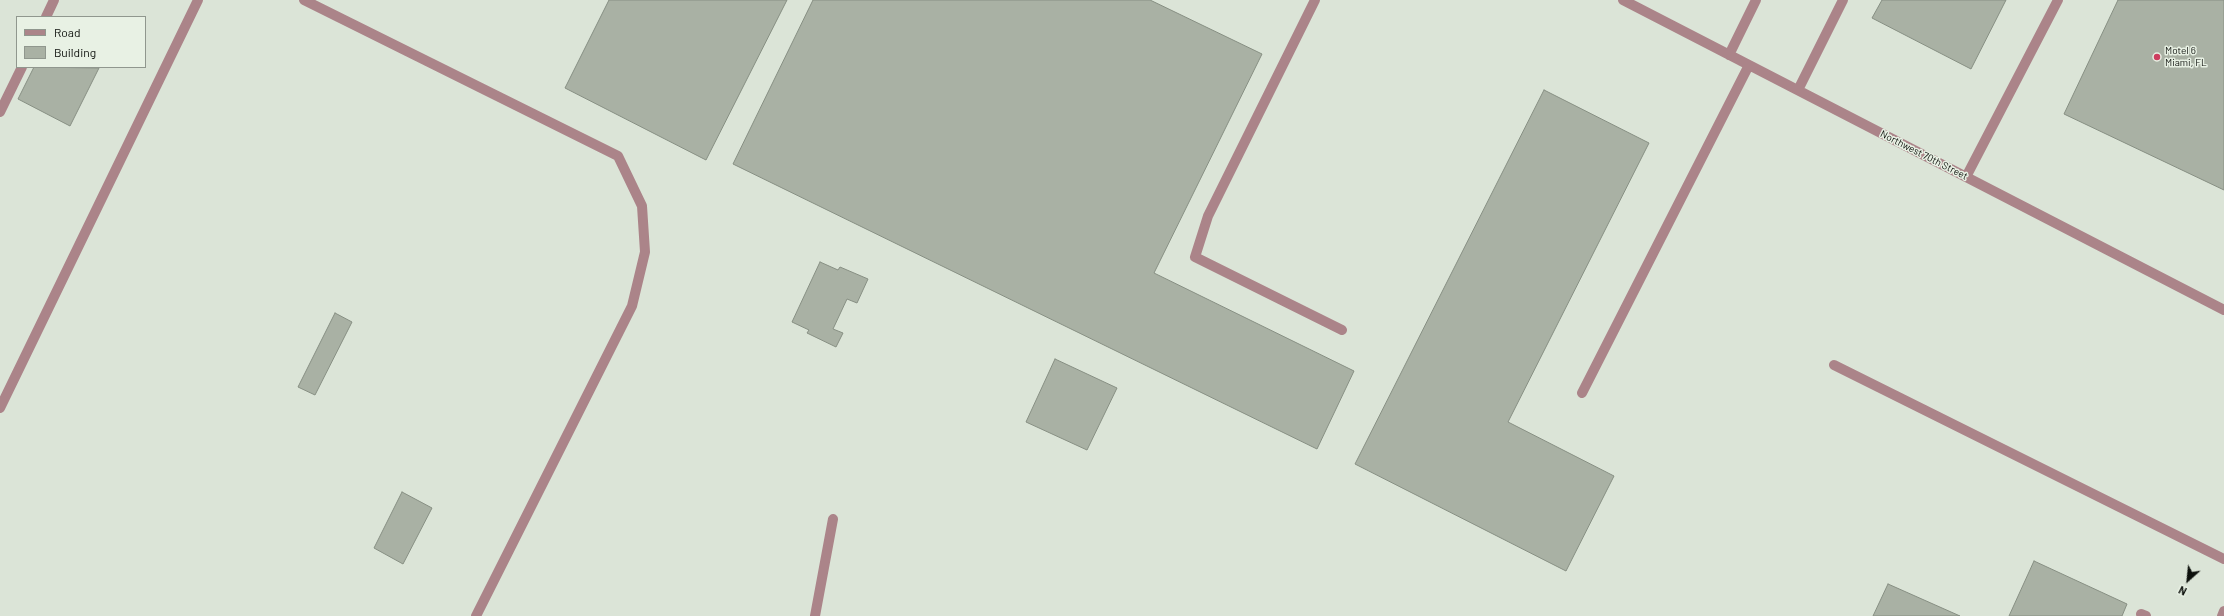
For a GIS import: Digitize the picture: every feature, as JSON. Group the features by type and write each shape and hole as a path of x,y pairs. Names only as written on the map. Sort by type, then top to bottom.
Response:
{"street":[{"path":"46,16 54,0"},
{"path":"0,408 198,0"},
{"path":"304,0 618,156 642,206 645,252 632,306 476,616"},
{"path":"1315,0 1208,216 1195,257 1342,330"},
{"name":"Northwest 70th Street","path":"1623,0 2224,310"},
{"path":"1729,55 1756,0"},
{"path":"1798,90 1843,0"},
{"path":"1966,177 2058,0"},
{"path":"1582,393 1749,65"},
{"path":"0,112 22,68"},
{"path":"1834,365 2224,559"},
{"path":"815,616 832,519"},
{"path":"2222,616 2224,611"}],"building":[{"path":"609,0 787,0 706,160 565,88"},
{"path":"813,0 1150,0 1262,54 1154,273 1354,371 1317,449 733,164"},
{"path":"1882,0 2006,0 1971,69 1872,18"},
{"name":"Motel 6 Miami, FL","path":"2118,0 2224,0 2224,190 2064,114"},
{"path":"34,68 99,68 70,126 18,99"},
{"path":"1544,90 1649,143 1508,422 1614,476 1566,571 1355,464"},
{"path":"820,262 838,270 840,267 868,279 857,303 847,299 833,329 843,333 836,347 807,333 809,330 792,322"},
{"path":"335,313 352,322 315,395 298,387"},
{"path":"1055,359 1117,388 1087,450 1026,422"},
{"path":"402,492 432,508 403,564 374,548"},
{"path":"2034,561 2127,604 2122,616 2009,616"},
{"path":"1888,584 1960,616 1873,616"}],"place":[{"name":"Motel 6 Miami, FL","path":"2157,57"}]}
